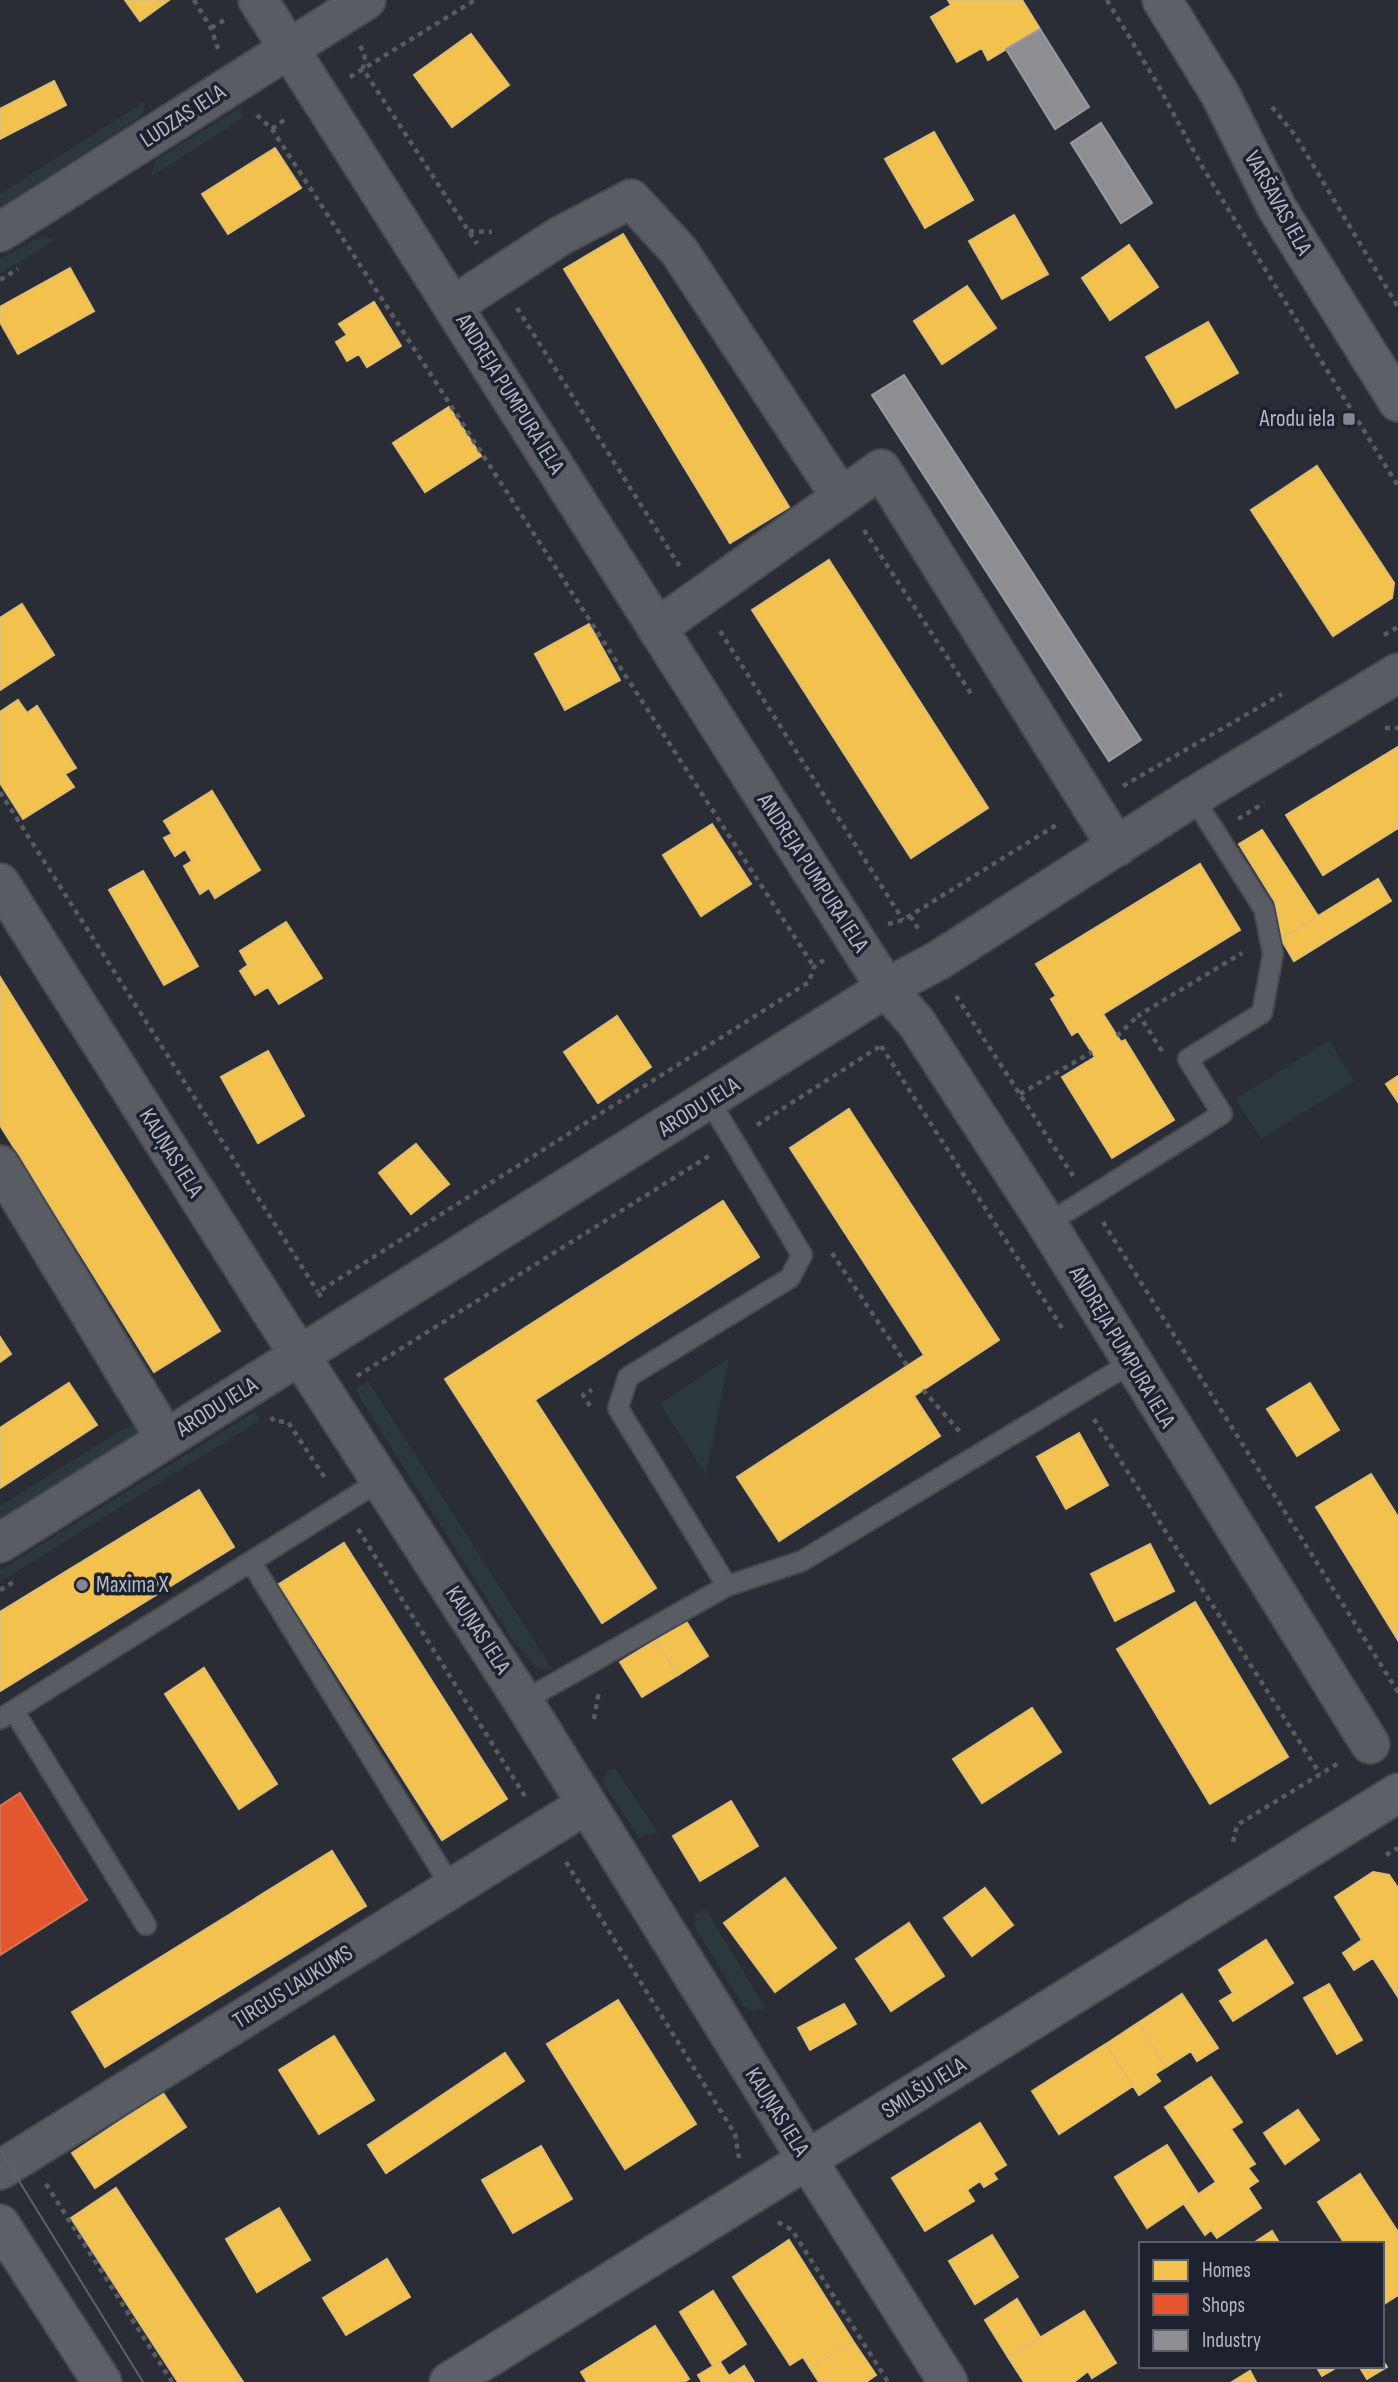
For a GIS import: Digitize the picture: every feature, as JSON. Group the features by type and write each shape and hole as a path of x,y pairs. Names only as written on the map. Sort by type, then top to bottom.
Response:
{"street":[{"name":"ANDREJA PUMPURA IELA","path":"258,0 454,304 886,988 916,1022 1047,1224 1370,1744"},
{"name":"LUDZAS IELA","path":"0,232 366,0"},
{"name":"VARŠAVAS IELA","path":"1162,0 1220,94 1277,208 1398,402"},
{"path":"454,304 499,278 560,236 631,199 679,251 850,510"},
{"path":"657,628 700,598 850,510 881,469 1117,847"},
{"name":"ARODU IELA","path":"0,1543 886,988 939,960 1193,797 1398,673"},
{"name":"KAUŅAS IELA","path":"0,883 523,1701 948,2382"},
{"path":"0,1165 166,1439"},
{"name":"SMILŠU IELA","path":"449,2382 1398,1793"},
{"name":"TIRGUS LAUKUMS","path":"13,2161 587,1804"},
{"path":"0,2224 102,2382"}],"lane":[{"path":"1047,1224 1222,1114 1188,1059 1262,1013 1273,954 1264,909 1193,797"},
{"path":"709,1100 736,1140 802,1255 790,1278 628,1377 618,1408 727,1587"},
{"path":"523,1701 727,1587 802,1561 1131,1363"},
{"path":"146,1926 7,1715 381,1480"},
{"path":"251,1562 452,1888"}],"path":[{"path":"194,0 211,28 222,55"},
{"path":"339,83 475,0"},
{"path":"363,69 499,278 904,920"},
{"path":"1270,104 1295,135 1398,307"},
{"path":"258,116 272,129 814,967"},
{"path":"850,510 973,696"},
{"path":"1374,640 1398,627"},
{"path":"881,926 904,920 1058,824 1292,688"},
{"path":"1385,728 1398,729"},
{"path":"0,792 323,1301"},
{"path":"1050,812 1058,824"},
{"path":"318,1292 808,982 814,967 833,954"},
{"path":"956,996 1088,1199 1398,1692"},
{"path":"1117,1037 1139,1015"},
{"path":"353,1379 736,1140 889,1040"},
{"path":"1020,1094 1092,1052"},
{"path":"590,1407 583,1395 595,1388"},
{"path":"923,1390 966,1438"},
{"path":"268,1412 274,1421 288,1422 343,1504 735,2134 739,2160"},
{"path":"1233,1842 1237,1825 1370,1744"},
{"path":"1386,1856 1398,1848"},
{"path":"13,2161 172,2382"},
{"path":"778,2222 792,2230 888,2382"}],"shaded area":[{"path":"144,102 144,111 135,120 0,207 0,194"},
{"path":"241,107 243,116 238,121 151,177 156,160"},
{"path":"44,235 53,241 0,274 0,259"},
{"path":"1329,1040 1354,1081 1261,1139 1236,1099"},
{"path":"729,1358 706,1475 660,1404"},
{"path":"368,1381 553,1670 536,1668 511,1637 362,1401 356,1389"},
{"path":"255,1412 260,1420 0,1582 0,1570"},
{"path":"133,1423 139,1432 0,1520 0,1506"},
{"path":"614,1767 658,1833 639,1837 603,1783 606,1773"},
{"path":"705,1908 766,2009 751,2011 743,2005 694,1926 695,1915"}],"building: Homes":[{"path":"125,0 169,0 140,21"},
{"path":"948,0 1022,0 1040,29 988,60 982,48 957,62 931,17 951,5"},
{"path":"471,34 509,85 452,127 414,75"},
{"path":"54,81 66,105 0,139 0,109"},
{"path":"934,132 973,200 925,228 885,159"},
{"path":"275,148 301,188 228,234 202,194"},
{"path":"1014,215 1048,274 1002,299 969,241"},
{"path":"623,234 789,507 730,543 564,269"},
{"path":"1129,245 1158,287 1110,320 1082,278"},
{"path":"70,268 94,311 18,354 0,322 0,307"},
{"path":"967,286 996,328 942,364 914,321"},
{"path":"374,302 401,346 367,367 359,354 347,361 336,342 347,335 339,324"},
{"path":"1208,322 1238,373 1176,408 1146,357"},
{"path":"449,407 481,456 425,492 393,443"},
{"path":"1317,466 1394,583 1392,598 1333,636 1251,510"},
{"path":"829,560 988,808 911,858 752,610"},
{"path":"22,604 54,655 0,690 0,618"},
{"path":"589,624 620,680 565,710 535,654"},
{"path":"18,700 27,713 37,706 76,768 65,774 74,787 23,819 0,783 0,712"},
{"path":"1398,747 1398,828 1323,875 1286,815"},
{"path":"212,791 260,870 215,898 209,888 200,894 184,866 192,861 185,849 175,856 164,838 172,834 164,821"},
{"path":"712,824 751,884 701,916 663,855"},
{"path":"1262,830 1318,916 1281,939 1275,902 1239,844"},
{"path":"1200,864 1240,930 1103,1014 1121,1042 1125,1040 1174,1120 1112,1158 1062,1077 1095,1057 1078,1031 1072,1035 1051,999 1056,996 1036,964"},
{"path":"143,871 198,966 164,985 109,890"},
{"path":"1378,879 1391,901 1294,961 1281,939"},
{"path":"286,922 322,978 279,1004 268,987 255,995 240,971 248,965 240,951"},
{"path":"0,977 220,1331 154,1372 0,1125"},
{"path":"617,1016 651,1067 598,1103 564,1052"},
{"path":"268,1051 304,1116 258,1143 221,1077"},
{"path":"1398,1076 1398,1102 1386,1084"},
{"path":"849,1109 999,1340 914,1396 940,1436 779,1541 737,1477 924,1355 790,1148"},
{"path":"416,1144 449,1184 411,1214 379,1173"},
{"path":"723,1201 759,1257 535,1400 656,1588 602,1623 445,1379"},
{"path":"0,1337 11,1354 0,1362"},
{"path":"69,1383 97,1425 0,1488 0,1428"},
{"path":"1310,1383 1339,1430 1297,1456 1267,1409"},
{"path":"1079,1433 1108,1485 1066,1509 1037,1457"},
{"path":"1371,1474 1398,1517 1398,1640 1316,1507"},
{"path":"199,1490 234,1547 0,1691 0,1612"},
{"path":"344,1543 507,1799 442,1840 279,1584"},
{"path":"1150,1544 1174,1591 1115,1621 1091,1574"},
{"path":"1195,1602 1288,1757 1210,1804 1117,1649"},
{"path":"686,1621 708,1656 678,1675 656,1640"},
{"path":"656,1640 678,1675 642,1697 620,1662"},
{"path":"204,1668 277,1784 239,1809 165,1694"},
{"path":"1032,1708 1061,1752 982,1803 953,1759"},
{"path":"731,1801 758,1846 700,1881 673,1836"},
{"path":"332,1851 366,1906 105,2067 72,2012"},
{"path":"1373,1872 1389,1875 1398,1888 1398,1997 1373,1958 1354,1970 1343,1953 1362,1940 1335,1897"},
{"path":"785,1878 836,1948 775,1992 724,1923"},
{"path":"985,1888 1013,1925 972,1956 944,1918"},
{"path":"909,1923 944,1976 891,2011 856,1959"},
{"path":"1266,1940 1293,1983 1233,2021 1220,2001 1233,1993 1219,1970"},
{"path":"1329,1984 1362,2040 1337,2054 1304,1998"},
{"path":"1182,1994 1218,2048 1197,2061 1191,2051 1166,2067 1138,2023"},
{"path":"618,2000 696,2124 625,2169 547,2044"},
{"path":"844,2004 856,2024 810,2050 798,2028"},
{"path":"1138,2023 1166,2067 1155,2074 1160,2081 1139,2095 1106,2044"},
{"path":"334,2036 374,2100 319,2134 279,2070"},
{"path":"1106,2044 1133,2086 1059,2134 1032,2091"},
{"path":"505,2053 524,2081 386,2173 368,2145"},
{"path":"1211,2077 1242,2122 1231,2129 1255,2164 1248,2168 1258,2181 1248,2188 1261,2208 1217,2238 1211,2230 1205,2235 1184,2204 1216,2182 1165,2107"},
{"path":"163,2093 186,2127 95,2188 72,2153"},
{"path":"1298,2110 1319,2140 1285,2164 1264,2133"},
{"path":"980,2123 1006,2165 993,2173 997,2179 984,2187 980,2181 967,2190 974,2201 925,2231 892,2178"},
{"path":"1167,2145 1198,2194 1147,2228 1115,2177"},
{"path":"541,2146 572,2199 513,2233 482,2180"},
{"path":"1360,2174 1398,2232 1398,2295 1384,2304 1384,2242 1344,2242 1318,2202"},
{"path":"116,2188 243,2382 178,2382 71,2218"},
{"path":"279,2208 310,2260 257,2292 226,2239"},
{"path":"1272,2231 1279,2242 1255,2242"},
{"path":"992,2235 1018,2277 975,2304 949,2261"},
{"path":"789,2240 853,2341 810,2368 803,2357 790,2365 733,2277"},
{"path":"387,2259 410,2297 346,2335 323,2298"},
{"path":"713,2291 746,2344 713,2366 680,2312"},
{"path":"1017,2299 1040,2337 1008,2357 985,2320"},
{"path":"1084,2311 1116,2363 1092,2378 1088,2371 1074,2382 1024,2382 1008,2357"},
{"path":"655,2326 689,2379 684,2382 587,2382 581,2372"},
{"path":"853,2341 876,2375 866,2382 819,2382 810,2368"},
{"path":"720,2362 729,2376 744,2366 754,2382 702,2382 698,2375"},
{"path":"1384,2363 1387,2367 1367,2379 1360,2368 1384,2368"},
{"path":"1317,2368 1336,2368 1322,2376"},
{"path":"1250,2371 1256,2382 1232,2382"}],"building: Shops":[{"path":"20,1793 87,1900 0,1955 0,1806"}],"building: Industry":[{"path":"1040,29 1089,107 1055,129 1006,49"},
{"path":"1101,123 1152,203 1121,223 1071,143"},
{"path":"904,375 1141,740 1109,761 872,395"}],"tram line":[{"path":"0,2150 143,2382"}],"place":[{"name":"Arodu iela","path":"1349,419"},
{"name":"Maxima X","path":"82,1585"}]}
